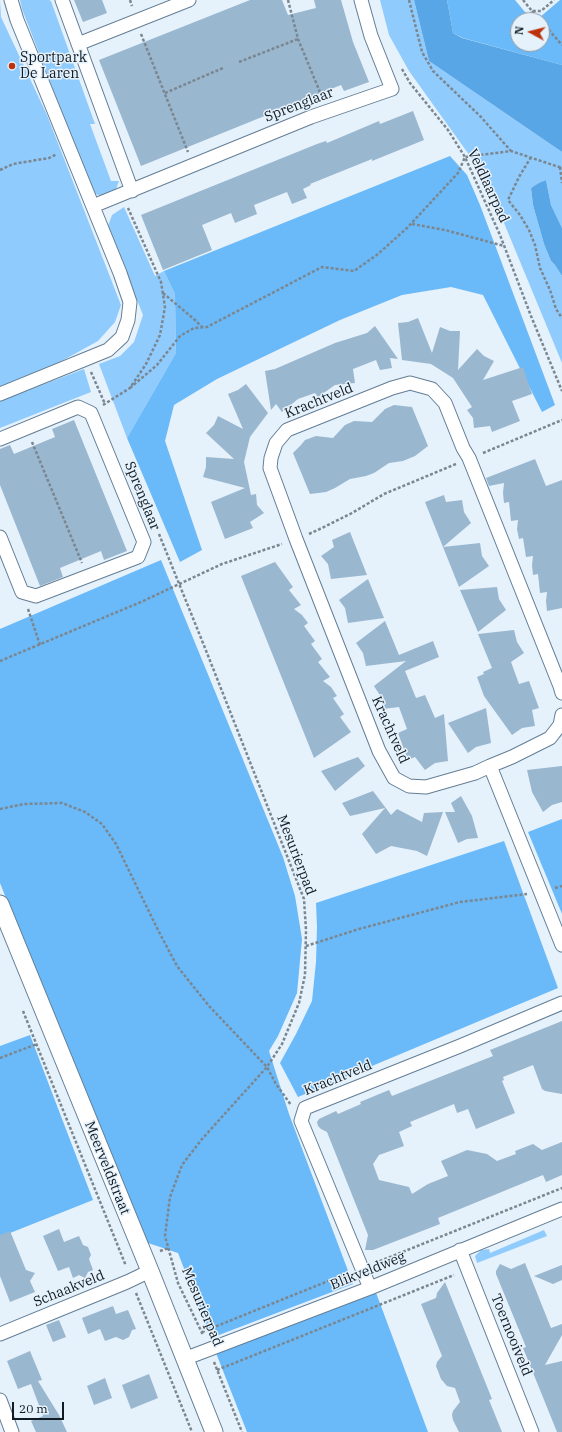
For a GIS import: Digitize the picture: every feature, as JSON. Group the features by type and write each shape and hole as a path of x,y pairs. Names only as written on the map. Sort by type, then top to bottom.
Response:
{"street":[{"path":"0,394 108,350 122,337 128,320 130,302 120,273 17,20 11,0"},
{"path":"62,0 132,191"},
{"path":"78,44 189,0"},
{"name":"Sprenglaar","path":"93,206 328,111 392,89 371,36 361,0"},
{"name":"Krachtveld","path":"562,693 469,458 463,448 445,403 432,389 410,383 392,388 287,430 276,443 271,458 270,468 296,539 379,751 394,778 409,786 426,786 475,773 550,738 560,725 562,715"},
{"name":"Sprenglaar","path":"0,439 78,407 91,412 144,542 138,557 36,596 22,592"},
{"path":"0,537 22,592"},
{"path":"490,766 562,945"},
{"name":"Meerveldstraat","path":"0,904 214,1432"},
{"name":"Krachtveld","path":"370,1288 301,1121 305,1108 460,1046 562,1003"},
{"name":"Blikveldweg","path":"184,1359 370,1288 562,1209"},
{"name":"Toernooiveld","path":"460,1250 532,1432"},
{"name":"Schaakveld","path":"0,1334 150,1271"},
{"path":"0,1400 12,1432"}],"path":[{"path":"130,0 136,21 193,165"},
{"path":"288,0 298,39 328,111"},
{"path":"409,0 422,52 433,71 481,116 511,151"},
{"path":"523,0 532,11 541,11 554,0"},
{"path":"550,31 562,45"},
{"path":"239,62 298,39"},
{"path":"165,93 223,68"},
{"name":"Veldlaarpad","path":"401,68 410,83 448,130 465,157 505,246 531,316 562,391"},
{"path":"0,170 13,164 49,158 70,149"},
{"path":"130,388 157,365 180,336 194,328 207,327 322,267 354,271 378,254 412,224 458,173 465,157 511,151 561,168 562,183"},
{"path":"531,157 508,200 520,214 530,230 540,268 550,290 556,309 562,318"},
{"path":"412,224 445,230 505,246"},
{"path":"162,292 202,327"},
{"path":"86,359 107,411"},
{"path":"26,429 87,576"},
{"name":"Mesurierpad","path":"158,533 304,899 306,975 299,1003 282,1044 266,1067 202,1139 182,1166 170,1197 165,1236 178,1283 202,1332 242,1432"},
{"path":"22,592 40,645"},
{"path":"0,809 24,804 62,803 84,812 102,824 116,844 177,966 209,1006 266,1067 276,1084 297,1112 303,1116"},
{"path":"306,946 359,929 460,902 541,892 562,886"},
{"name":"Meerveldstraat","path":"23,1010 192,1432"},
{"path":"0,1058 36,1044"},
{"path":"202,1332 562,1188"},
{"path":"217,1370 467,1270"}],"shaded area":[{"path":"20,0 51,1 95,124 90,124 111,181 119,181 115,192 104,197 93,193 22,9"},
{"path":"380,0 414,0 429,61 562,152 562,228 551,205 546,180 531,188 533,205 544,244 551,261 562,276 562,363 485,177 409,71 389,35"},
{"path":"414,0 447,0 453,33 462,38 562,65 562,152 429,61"},
{"path":"447,0 515,0 525,12 510,12 510,51 463,38 453,33"},
{"path":"560,0 562,0 562,65 514,52 550,52 550,12 546,12"},
{"path":"0,1 1,17 47,115 121,305 115,322 98,341 49,368 0,388"},
{"path":"450,156 467,175 480,205 555,405 542,412 483,295 451,287 402,295 340,320 217,379 174,405 165,441 202,550 180,562 127,438 176,353 175,294 164,271"},
{"path":"546,180 551,205 562,228 562,276 551,261 544,244 533,205 531,188"},
{"path":"124,207 155,276 164,271 175,294 176,353 127,438 99,364 120,356 134,342 143,315 108,226 112,215"},
{"path":"84,369 91,392 0,428 0,401"},
{"path":"161,560 283,857 295,896 302,939 297,993 278,1036 269,1051 289,1114 353,1284 211,1338 178,1253 142,1241 0,883 0,629"},
{"path":"562,819 562,914 528,832"},
{"path":"504,841 558,988 298,1097 280,1063 312,1001 316,962 316,903"},
{"path":"30,1035 93,1200 0,1237 0,1046"},
{"path":"544,1230 547,1236 477,1263 475,1256 481,1250 489,1249 490,1253"},
{"path":"375,1290 428,1432 247,1432 216,1353"}],"building":[{"path":"74,0 102,0 107,13 83,22"},
{"path":"250,0 282,0 288,15 316,8 314,0 341,0 353,42 369,82 344,91 341,85 141,166 99,60"},
{"path":"413,111 424,140 310,184 311,185 303,189 307,198 292,204 287,192 254,205 257,214 235,223 231,213 202,225 212,250 163,270 141,215 317,144 326,141 327,143 379,121 380,124"},
{"path":"418,318 432,353 440,327 450,331 460,331 458,370 477,349 484,356 494,361 483,380 523,367 532,394 512,401 520,421 492,432 490,426 474,428 473,418 467,410 472,407 453,378 431,364 402,360 398,323 408,322"},
{"path":"375,326 398,359 390,358 392,368 380,370 376,360 353,369 355,383 335,385 318,397 315,393 298,399 282,412 276,404 271,410 265,371 275,369 335,343 367,333"},
{"path":"246,384 268,413 250,437 244,462 251,495 256,494 257,505 264,513 250,522 253,528 225,539 211,502 245,488 203,477 206,467 206,457 234,459 206,433 214,425 218,416 243,429 228,394 238,390"},
{"path":"394,405 412,407 428,446 415,456 403,461 389,463 374,473 350,479 326,492 310,494 293,453 305,440 316,436 333,438 345,425 354,421 372,422 385,409"},
{"path":"74,420 127,551 104,560 101,551 60,568 63,577 40,586 0,485 0,449 10,445 14,454 55,437 52,429"},
{"path":"535,459 546,486 562,480 562,608 547,611 547,592 540,593 538,574 533,575 533,556 526,557 523,538 519,539 517,529 518,520 511,521 509,502 504,503 504,483 489,486 486,478"},
{"path":"444,495 446,502 462,500 464,512 471,523 443,547 425,502"},
{"path":"350,532 367,575 331,579 328,564 321,556 334,547 332,540"},
{"path":"480,543 482,556 489,566 459,587 443,547"},
{"path":"275,562 293,587 289,590 301,605 294,609 302,615 308,623 304,626 315,641 311,644 322,659 318,662 330,677 323,681 331,687 337,696 333,698 344,714 340,717 351,732 314,758 241,576"},
{"path":"368,579 384,618 348,623 345,608 339,600"},
{"path":"497,587 499,599 506,610 478,632 460,590"},
{"path":"385,621 399,655 433,641 439,657 405,671 416,698 425,695 435,718 444,714 448,761 435,763 425,770 415,757 408,760 398,733 407,729 399,707 383,709 381,697 374,686 406,661 366,666 363,653 356,643"},
{"path":"514,630 517,642 524,653 511,662 519,684 529,681 539,708 532,710 535,726 522,728 512,735 484,696 477,677 484,674 483,672 492,668 478,634"},
{"path":"486,708 491,743 476,747 468,753 448,723"},
{"path":"358,757 365,766 335,791 321,771"},
{"path":"562,766 562,802 552,805 543,812 532,792 527,770"},
{"path":"373,791 391,815 397,809 422,822 424,813 443,812 427,856 417,851 391,846 376,854 362,834 385,808 350,816 342,803"},
{"path":"461,796 472,816 478,838 467,839 458,843 445,812 455,812 451,803"},
{"path":"562,1021 562,1094 545,1091 542,1089 533,1065 503,1077 504,1080 502,1081 515,1113 476,1129 468,1109 457,1113 454,1104 410,1122 412,1126 399,1132 404,1146 379,1155 373,1164 379,1180 409,1187 412,1194 428,1184 448,1176 441,1161 467,1150 487,1154 497,1161 516,1154 515,1151 533,1144 542,1150 562,1142 562,1175 546,1182 543,1175 438,1218 440,1224 373,1250 365,1250 368,1235 327,1132 318,1126 317,1122 319,1119 336,1111 338,1114 361,1104 360,1102 389,1090 392,1096 493,1056 490,1050"},
{"path":"59,1229 64,1242 79,1236 83,1245 88,1247 91,1255 89,1259 93,1270 88,1272 85,1278 79,1275 73,1278 69,1267 58,1271 43,1236"},
{"path":"10,1231 26,1270 35,1273 30,1281 35,1292 10,1302 0,1276 0,1235"},
{"path":"525,1263 551,1328 562,1324 562,1335 545,1365 562,1361 562,1432 557,1432 523,1348 526,1347 496,1274 500,1264 511,1269"},
{"path":"562,1265 562,1280 553,1284 534,1276"},
{"path":"445,1282 492,1399 489,1400 502,1432 459,1432 453,1420 453,1411 460,1402 455,1388 447,1386 441,1379 436,1366 437,1362 442,1356 421,1304 436,1298 437,1293"},
{"path":"113,1306 116,1314 128,1310 136,1329 132,1330 129,1337 123,1340 116,1337 105,1341 100,1329 88,1334 82,1318"},
{"path":"59,1320 66,1337 53,1342 46,1325"},
{"path":"30,1351 42,1380 38,1381 59,1415 67,1432 36,1432 31,1421 43,1416 31,1384 18,1389 7,1361"},
{"path":"149,1374 158,1398 131,1409 122,1385"},
{"path":"105,1378 112,1398 94,1405 87,1386"}],"place":[{"name":"Sportpark De Laren","path":"12,66"}]}
